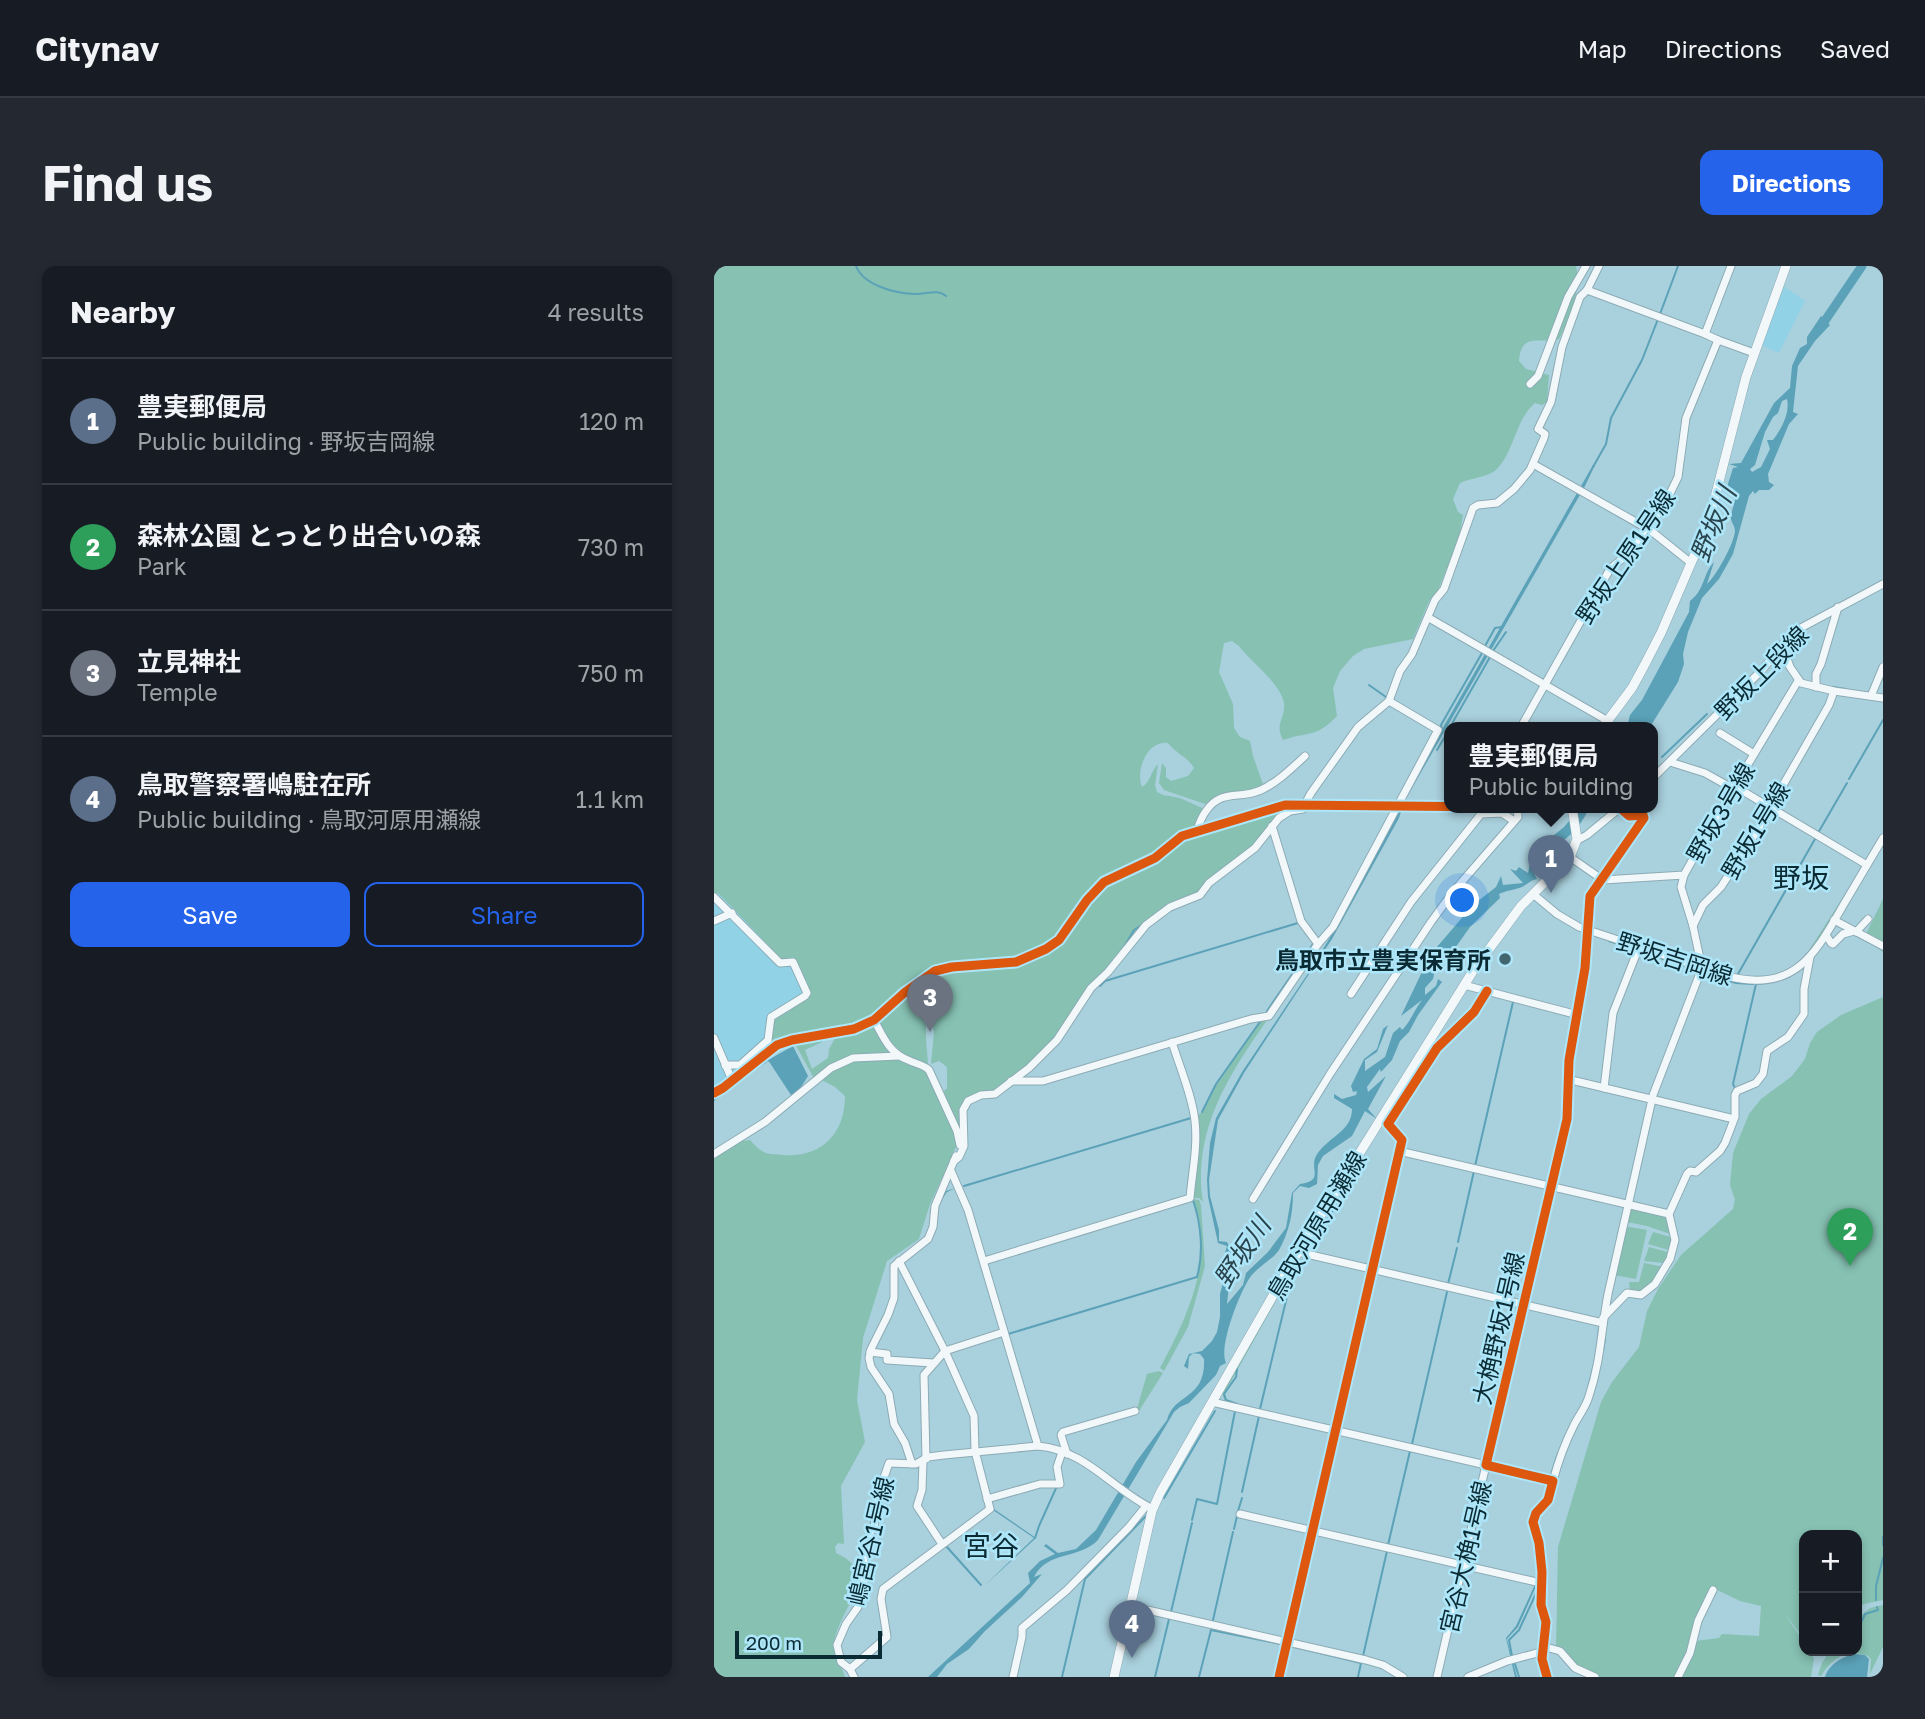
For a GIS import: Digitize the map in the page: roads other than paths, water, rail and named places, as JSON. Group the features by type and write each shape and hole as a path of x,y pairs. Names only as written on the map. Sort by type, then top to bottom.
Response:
{"main road":[{"path":"1607,722 1632,688 1650,655 1713,505 1738,403 1786,266"},
{"name":"鳥取河原用瀬線","path":"1114,1677 1130,1606 1147,1506 1160,1493 1298,1252 1464,985 1532,894 1570,857 1576,840 1573,813"}],"street":[{"path":"1530,384 1538,376 1568,297 1586,266"},
{"path":"1305,804 1359,727 1389,701 1400,671 1412,654 1435,600 1444,590 1474,508 1478,505 1498,503 1522,481 1533,464 1545,434 1538,429 1551,402 1562,347 1580,297 1587,290 1599,266"},
{"path":"1705,334 1731,266"},
{"path":"1587,290 1754,353"},
{"name":"野坂上原1号線","path":"1524,722 1610,569 1629,553 1662,510 1678,477 1686,418 1717,340"},
{"path":"1533,464 1646,528 1690,563"},
{"name":"野坂上段線","path":"1658,774 1762,670 1782,645 1808,623 1883,584"},
{"path":"1816,687 1816,674 1822,664 1838,607"},
{"path":"1429,618 1545,684 1603,722"},
{"path":"1782,645 1783,653 1799,678 1798,681 1834,691 1883,698"},
{"path":"1871,696 1883,667"},
{"name":"野坂3号線","path":"1601,879 1685,875 1733,788 1798,681"},
{"name":"野坂1号線","path":"1693,926 1703,905 1721,887 1769,808 1829,705 1834,691"},
{"path":"1011,1081 1043,1081 1251,1018 1269,1016 1318,944 1333,928 1438,730 1389,701"},
{"path":"1720,733 1754,754"},
{"path":"1197,831 1199,822 1217,799 1258,792 1281,778 1306,756"},
{"path":"1670,762 1690,767 1733,788 1736,787 1867,865"},
{"path":"714,1093 777,1045 854,1029 874,1020 912,986 935,971 1016,962 1046,948 1059,940 1087,900 1104,882 1155,858 1182,836 1285,805 1444,807"},
{"path":"954,1161 964,1146 965,1104 981,1095 995,1094 1029,1068 1057,1040 1091,988 1108,972 1140,930 1170,907 1200,895 1209,883 1255,848 1279,818 1290,811 1331,805"},
{"path":"1253,1199 1431,922 1518,813"},
{"path":"1576,840 1587,835 1614,813"},
{"name":"大桷野坂1号線","path":"1486,1465 1567,1119 1567,1079 1585,968 1590,896 1644,818 1643,815 1629,816 1626,813"},
{"path":"1351,994 1410,902 1481,814 1507,814 1514,821"},
{"path":"1272,826 1301,921 1318,944"},
{"name":"野坂吉岡線","path":"1532,894 1563,918 1586,930 1741,979 1765,980 1786,974 1810,957 1882,842"},
{"path":"1570,857 1601,879"},
{"path":"1547,1677 1542,1649 1546,1622 1542,1612 1539,1543 1534,1517 1546,1503 1561,1454 1589,1398 1601,1352 1608,1294 1653,1100 1702,968 1700,951 1681,887 1685,875"},
{"path":"714,897 780,962 793,961 807,993 771,1017 766,1043 740,1065 725,1065"},
{"path":"714,920 732,913"},
{"path":"1826,935 1833,944 1843,934 1855,931 1868,919"},
{"path":"1834,920 1883,946"},
{"path":"1604,1088 1613,1013 1639,947"},
{"path":"1603,1321 1628,1293 1638,1296 1655,1284 1670,1259 1675,1240 1669,1214 1688,1172 1696,1172 1726,1143 1735,1116 1737,1091 1755,1085 1763,1074 1767,1051 1788,1037 1804,1014 1804,989 1810,957"},
{"path":"1464,985 1578,1015"},
{"path":"1279,1677 1402,1140 1389,1126 1389,1122 1437,1048 1474,1012 1487,991"},
{"path":"874,1020 888,1046 899,1056 929,1070 959,1138 960,1149 934,1206 933,1227 928,1239 899,1261 893,1269 894,1298 870,1352 869,1363 889,1396 894,1424 912,1464"},
{"path":"714,1038 732,1080"},
{"path":"984,1261 1190,1198 1196,1122 1172,1042"},
{"path":"714,1154 765,1122 831,1068 853,1058 899,1056"},
{"path":"1567,1079 1730,1118"},
{"path":"1399,1151 1669,1214"},
{"path":"951,1171 968,1210 1038,1446"},
{"path":"1298,1252 1372,1271 1603,1321"},
{"path":"850,1669 887,1637 881,1599 883,1589 990,1509 975,1451 975,1416 899,1261"},
{"path":"1608,1294 1622,1298"},
{"path":"942,1544 917,1506 922,1490 925,1460 923,1374 945,1351 1004,1332"},
{"path":"870,1352 887,1354 887,1360 933,1363"},
{"name":"宮谷大桷1号線","path":"1212,1402 1486,1465 1437,1677"},
{"path":"988,1499 1040,1484 1060,1484 1057,1467 1065,1453 1061,1435 1063,1432 1135,1411"},
{"name":"嶋宮谷1号線","path":"855,1677 841,1662 837,1644 858,1607 864,1587 863,1554 870,1532 874,1528 881,1485 889,1463 912,1464 975,1451 1038,1446 1065,1453 1105,1475 1147,1506"},
{"path":"1486,1465 1553,1481"},
{"path":"1013,1677 1023,1637 1021,1628 1067,1590 1147,1506"},
{"path":"1240,1514 1541,1583"},
{"path":"1678,1677 1690,1653 1698,1620 1713,1590"},
{"path":"1130,1606 1366,1660 1383,1665 1404,1677"},
{"path":"1468,1677 1542,1649 1560,1651 1595,1677"}],"waterway":[{"path":"856,266 865,278 889,290 914,294 939,292 946,296"},
{"path":"1660,314 1678,266"},
{"name":"野坂川","path":"1820,328 1862,266"},
{"path":"1593,467 1606,444 1611,418 1642,360 1658,319"},
{"path":"1608,510 1641,529"},
{"path":"1485,646 1495,628 1501,627"},
{"path":"1493,651 1506,632"},
{"path":"1442,731 1441,725 1482,653"},
{"path":"1453,722 1490,657"},
{"path":"1369,685 1386,697"},
{"path":"1832,687 1846,689"},
{"path":"1662,757 1707,714"},
{"path":"1849,779 1883,720"},
{"path":"1437,750 1444,738"},
{"path":"1818,833 1847,783"},
{"path":"1738,974 1815,839"},
{"path":"1100,986 1105,981 1298,923"},
{"path":"1124,947 1134,930 1142,925"},
{"path":"1609,941 1634,949"},
{"path":"1267,1011 1313,944"},
{"path":"1640,951 1678,964"},
{"path":"1681,965 1697,971"},
{"path":"1708,974 1736,983 1753,984"},
{"path":"1735,1088 1733,1084 1756,984 1764,983"},
{"path":"1475,1166 1513,1002"},
{"path":"1202,1112 1216,1084 1262,1019"},
{"path":"751,1072 770,1061"},
{"path":"714,1100 748,1075"},
{"path":"964,1186 1191,1118"},
{"path":"1458,1242 1474,1171"},
{"path":"1311,1247 1345,1190"},
{"path":"1008,1334 1197,1277 1201,1238 1193,1200"},
{"path":"1448,1284 1457,1248"},
{"path":"1260,1409 1290,1284"},
{"path":"1412,1444 1447,1292"},
{"path":"1603,1351 1605,1339"},
{"path":"1237,1369 1236,1377 1224,1394 1226,1400 1237,1404"},
{"path":"1164,1498 1215,1411"},
{"path":"1192,1520 1197,1499 1217,1504 1235,1411"},
{"path":"1242,1492 1259,1416"},
{"path":"1388,1545 1410,1451"},
{"path":"1035,1538 1057,1486"},
{"path":"1238,1511 1242,1498"},
{"path":"1062,1677 1085,1579 1146,1516"},
{"path":"1234,1529 1237,1516"},
{"path":"1171,1612 1192,1523"},
{"path":"1213,1620 1233,1532"},
{"path":"1883,1537 1883,1545"},
{"path":"946,1546 981,1585"},
{"path":"1363,1656 1387,1551"},
{"path":"1876,1600 1876,1586 1883,1558"},
{"path":"1512,1656 1509,1640 1519,1630 1539,1587"},
{"path":"1862,1621 1865,1614 1878,1610 1877,1607"},
{"path":"1155,1677 1169,1619"},
{"path":"1199,1677 1211,1630 1281,1644"},
{"path":"1295,1647 1361,1663 1358,1677"},
{"path":"1514,1661 1519,1677"}],"place":[{"name":"豊実郵便局","path":"1551,893"},
{"name":"鳥取市立豊実保育所","path":"1505,959"},
{"name":"立見神社","path":"930,1032"},
{"name":"森林公園 とっとり出合いの森","path":"1850,1266"},
{"name":"鳥取警察署嶋駐在所","path":"1132,1658"}],"district":[{"name":"野坂","path":"1801,877"},
{"name":"宮谷","path":"991,1545"}]}
